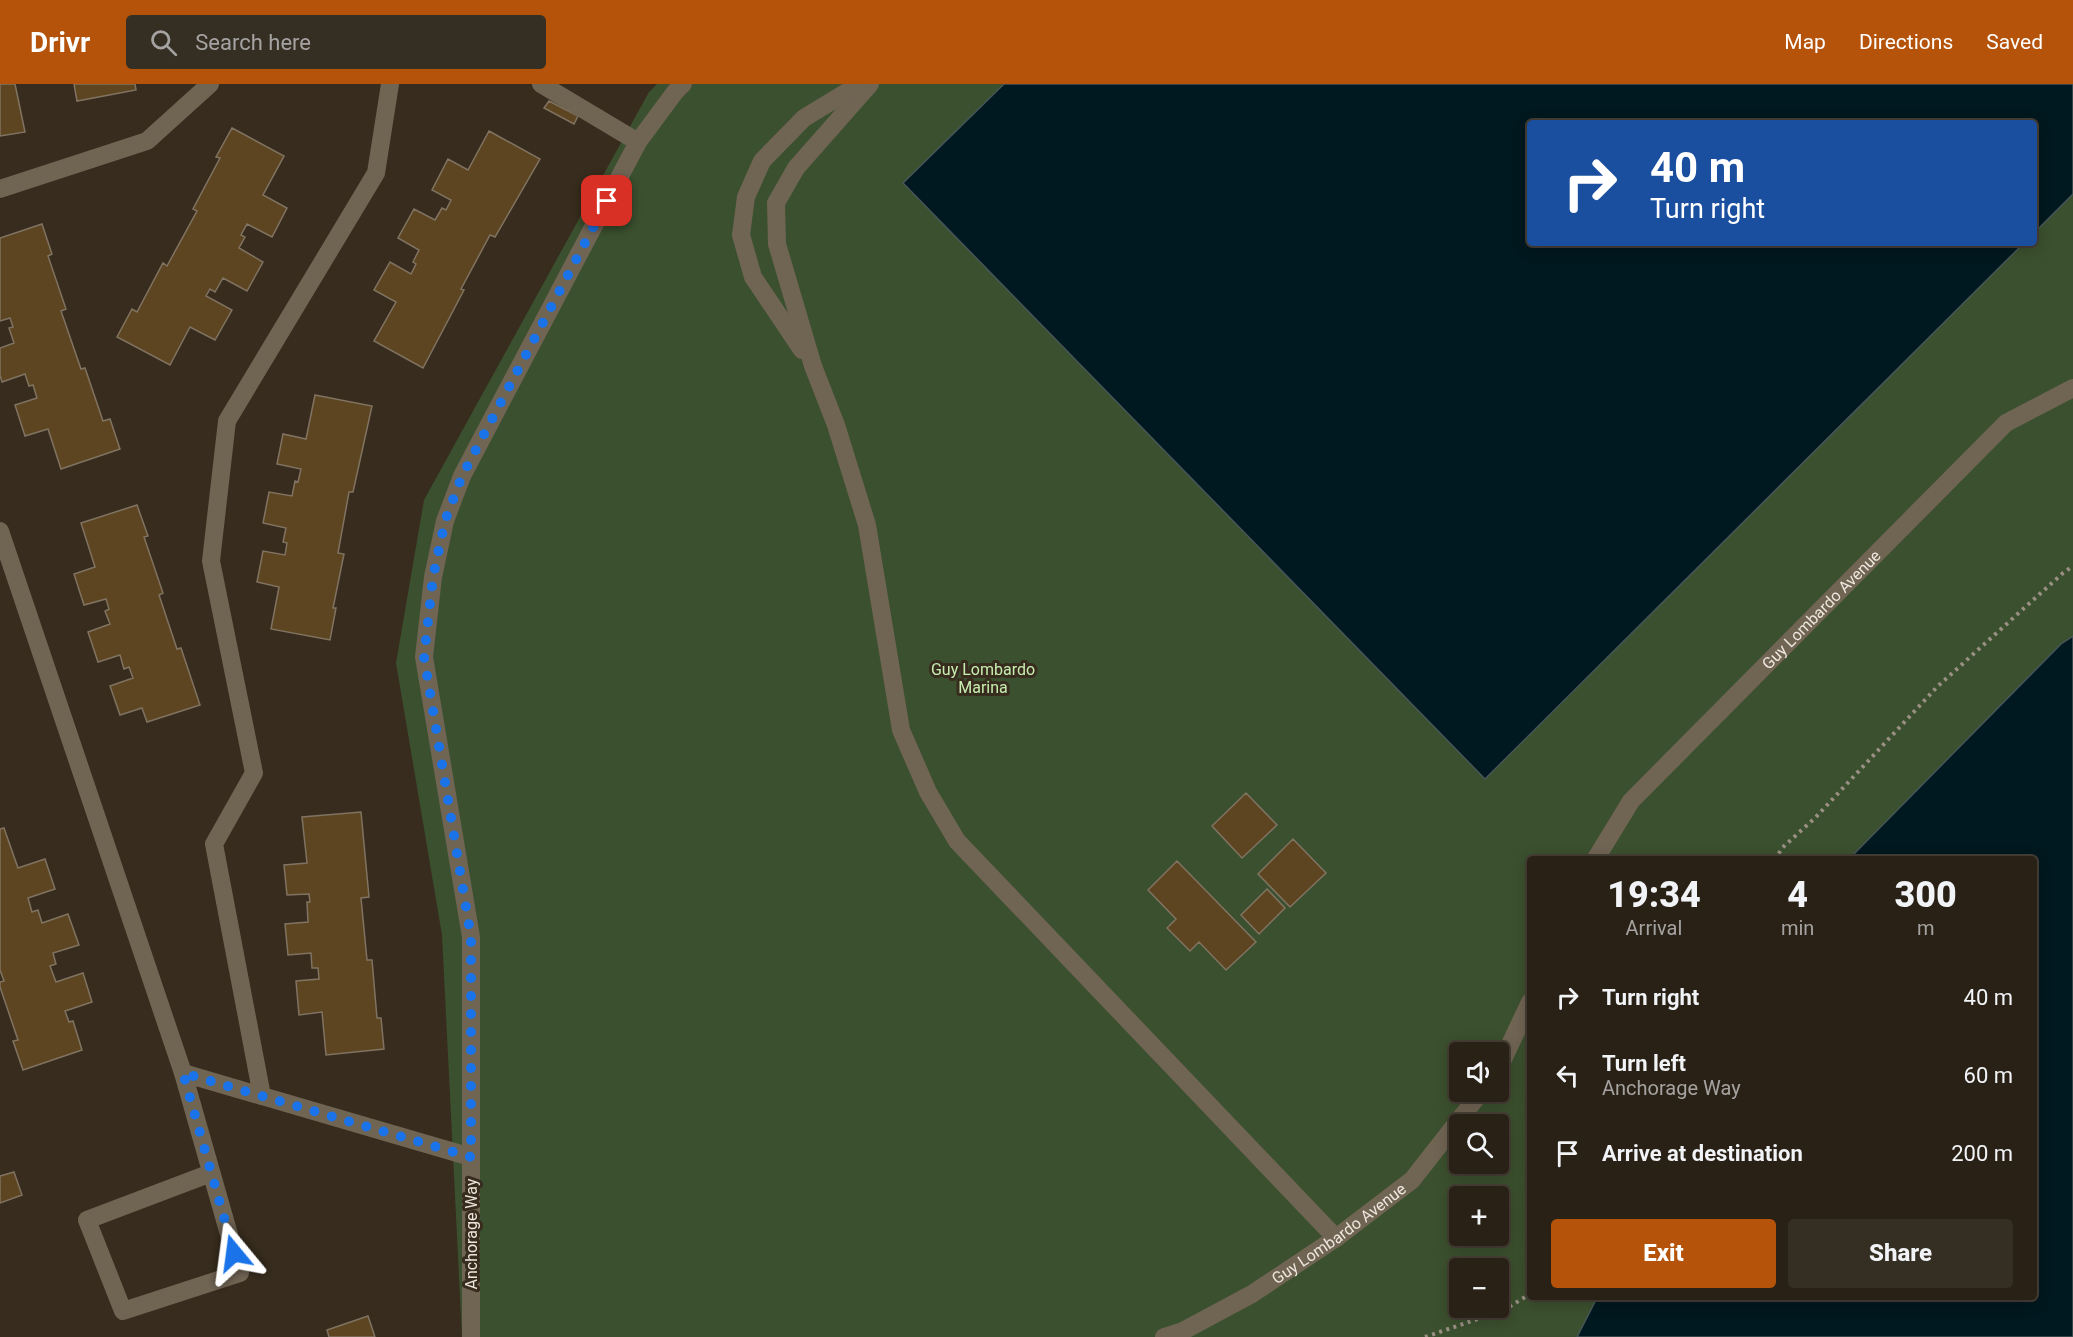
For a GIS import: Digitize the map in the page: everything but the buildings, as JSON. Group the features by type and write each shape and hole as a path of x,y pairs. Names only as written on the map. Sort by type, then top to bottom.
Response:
{"street":[{"path":"0,189 147,141 210,84"},
{"path":"262,1096 214,844 254,773 211,561 227,421 376,173 390,84"},
{"path":"541,84 638,142"},
{"name":"Anchorage Way","path":"471,1337 471,937 424,657 433,577 445,521 462,476 638,142 683,84"},
{"path":"813,366 753,277 741,235 746,197 762,161 804,118 860,84"},
{"path":"870,84 795,168 776,203 777,244 813,366 837,425 867,525 901,730 927,792 957,841 1336,1238"},
{"name":"Guy Lombardo Avenue","path":"1597,856 1630,801 2006,423 2073,388"},
{"path":"0,531 183,1073 240,1273 123,1311 87,1220 211,1173"},
{"path":"1509,1047 1527,1008"},
{"path":"183,1073 471,1157"},
{"name":"Guy Lombardo Avenue","path":"1164,1337 1183,1331 1252,1294 1336,1238 1412,1180 1473,1102"}],"path":[{"path":"1777,856 1782,848 1816,817 1938,686 2073,566"},
{"path":"1425,1337 1504,1310 1527,1296"}],"green space":[{"name":"Guy Lombardo Marina","path":"657,84 2073,84 2073,706 1924,856 1527,856 1527,1300 1650,1300 1631,1337 462,1337 442,935 396,663 424,500 649,92"}],"water":[{"path":"1004,84 2073,84 2073,194 2037,230 2037,120 1527,120 1527,246 2021,246 1485,779 903,183"},
{"path":"2073,636 2073,1337 1577,1337 1596,1300 2037,1300 2037,856 1852,856 2061,644"}],"route":[{"path":"234,1253 183,1073 471,1157 471,937 424,657 433,577 445,521 462,476 607,201"}]}
